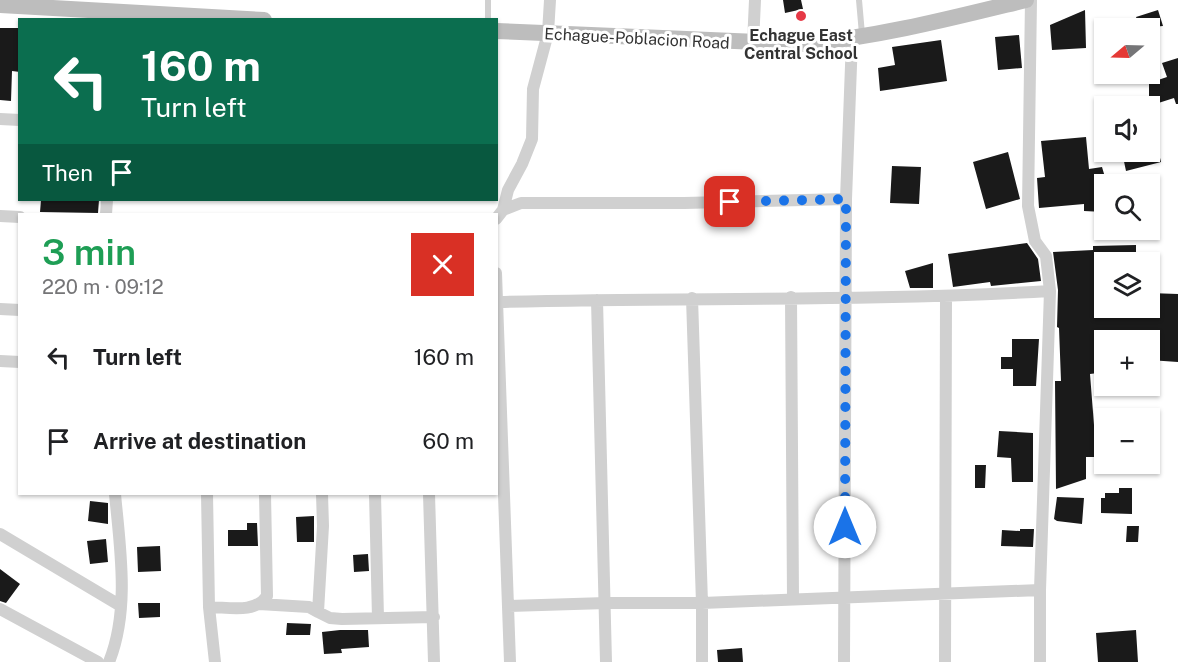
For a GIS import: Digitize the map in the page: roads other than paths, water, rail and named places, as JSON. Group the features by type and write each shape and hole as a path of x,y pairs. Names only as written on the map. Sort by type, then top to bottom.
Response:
{"main road":[{"name":"Echague-Poblacion Road","path":"498,31 753,44 803,44 857,38 1026,0"},
{"path":"0,5 53,4 120,16 192,18"}],"street":[{"path":"500,214 508,190 532,139 533,88 548,33 550,0"},
{"path":"753,44 755,0"},
{"path":"1030,0 1028,207 1035,241 1046,256 1050,291 1040,590 1040,662"},
{"path":"844,662 846,199 857,38"},
{"path":"0,119 18,120"},
{"path":"500,214 521,203 684,203 846,199"},
{"path":"0,216 18,217"},
{"path":"510,662 498,302 692,298 946,297 1050,291"},
{"path":"791,297 793,598"},
{"path":"945,662 946,297"},
{"path":"692,298 702,662"},
{"path":"597,300 606,662"},
{"path":"0,309 18,310"},
{"path":"0,361 18,362"},
{"path":"109,662 116,645 121,606 115,495"},
{"path":"207,495 209,607 215,662"},
{"path":"259,604 267,596 268,588 265,495"},
{"path":"318,612 323,526 322,495"},
{"path":"375,495 378,618"},
{"path":"429,495 434,662"},
{"path":"0,534 121,606"},
{"path":"509,606 702,603 1040,590"},
{"path":"209,607 248,607 259,604 309,608 336,618 434,617"},
{"path":"0,609 98,662"}],"lane":[{"path":"488,0 488,18"},
{"path":"857,38 859,0"}],"place":[{"name":"Echague East Central School","path":"801,16"}]}
